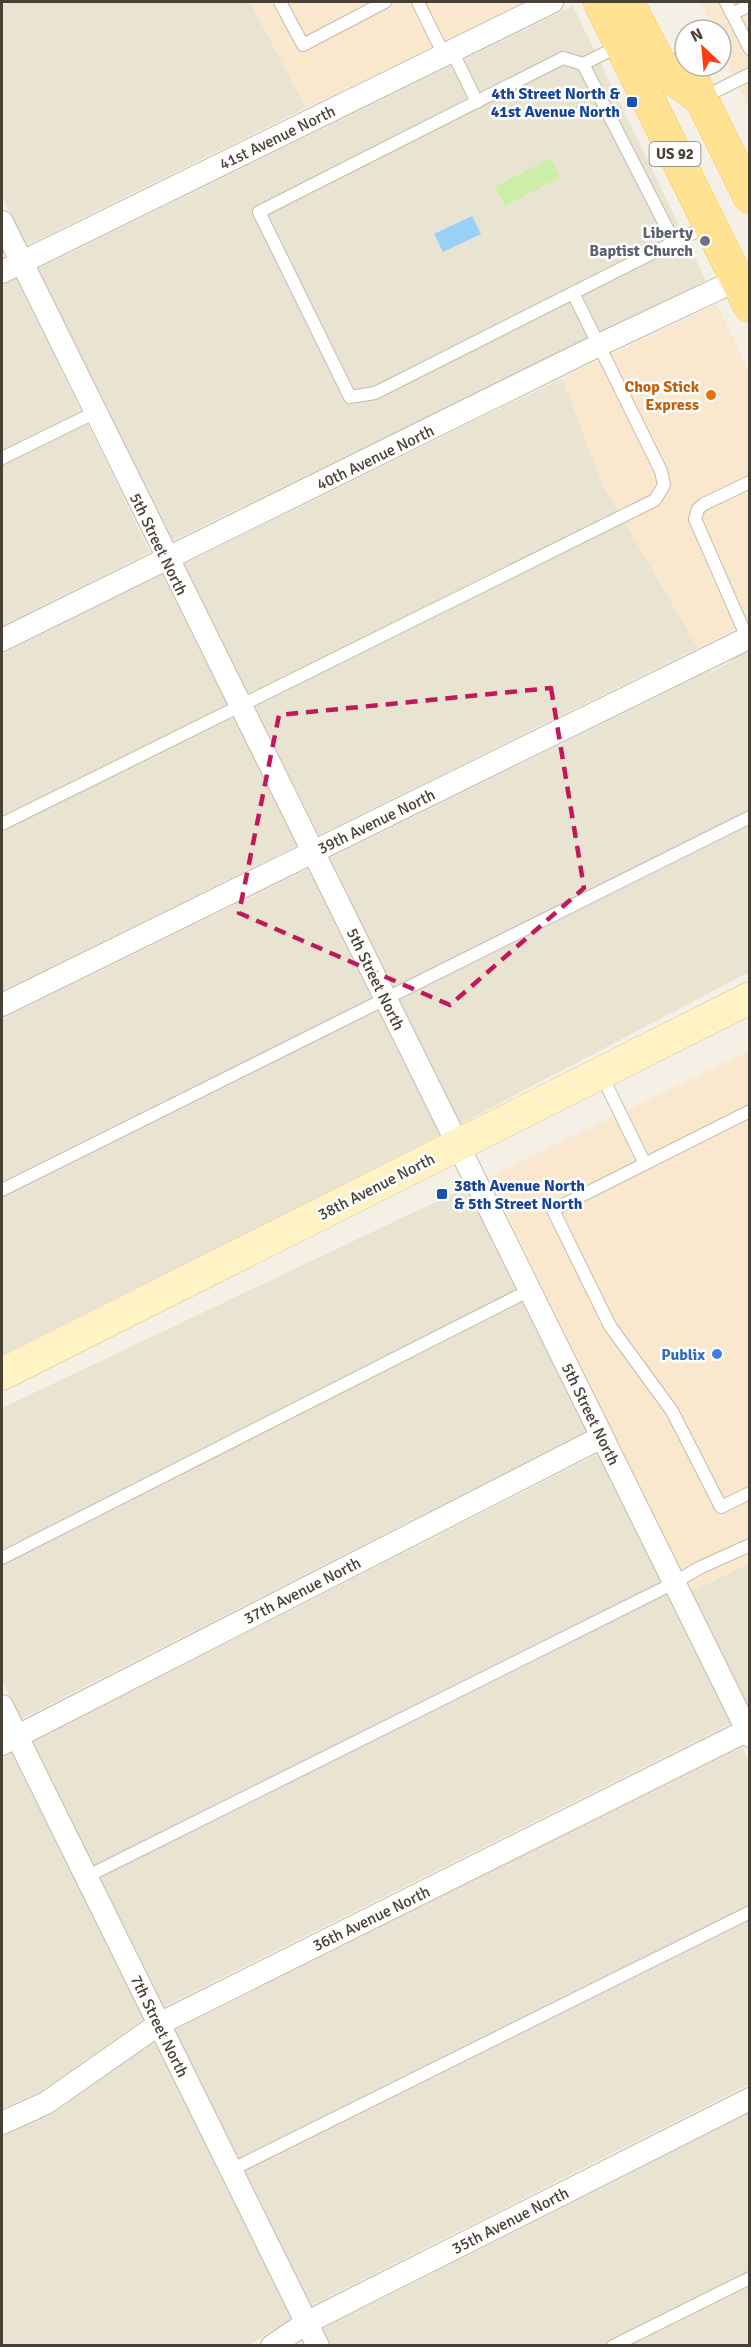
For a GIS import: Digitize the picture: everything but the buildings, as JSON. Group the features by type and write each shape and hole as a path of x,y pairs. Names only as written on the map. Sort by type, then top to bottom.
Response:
{"main road":[{"name":"US 92","path":"600,2 710,225 745,288"},
{"path":"627,2 663,71 701,99"},
{"name":"US 92","path":"653,2 673,42"},
{"name":"US 92","path":"691,78 750,197"},
{"name":"38th Avenue North","path":"2,1374 750,998"}],"street":[{"name":"41st Avenue North","path":"11,267 552,2"},
{"name":"5th Street North","path":"2,222 11,267 94,413 315,851 385,1001 459,1145 749,1732"},
{"name":"40th Avenue North","path":"2,640 166,558 349,471 599,345 745,288"},
{"name":"39th Avenue North","path":"2,1005 749,639"},
{"name":"37th Avenue North","path":"9,1740 602,1437"},
{"name":"7th Street North","path":"2,1706 9,1740 86,1877 318,2346"},
{"name":"36th Avenue North","path":"2,2123 46,2103 159,2024 749,1732"},
{"name":"35th Avenue North","path":"272,2346 306,2323 750,2099"}],"lane":[{"path":"280,2 303,45 386,2"},
{"path":"418,2 477,102"},
{"path":"726,2 750,49"},
{"path":"732,14 750,5"},
{"path":"622,45 583,64 562,58 259,212 350,397 375,393 710,225"},
{"path":"583,64 674,242"},
{"path":"701,99 750,74"},
{"path":"2,824 242,707 655,500 664,485 661,471 573,293"},
{"path":"2,458 94,413"},
{"path":"749,639 695,519 695,513 704,504 750,482"},
{"path":"2,1190 750,817"},
{"path":"600,1073 645,1164"},
{"path":"750,1111 553,1210 610,1326 672,1411 721,1507 750,1493"},
{"path":"2,1558 530,1290"},
{"path":"86,1877 674,1583 699,1568 750,1545"},
{"path":"231,2170 750,1912"},
{"path":"613,2346 750,2278"}],"highlighted area":[{"path":"551,688 584,888 450,1005 239,913 279,715"}],"shaded area":[{"path":"2,2 250,2 306,108 25,246 2,196"},
{"path":"250,2 525,2 306,108"},
{"path":"701,2 749,2 749,110 733,74 733,18 708,18"},
{"path":"573,6 706,281 170,542 37,269"},
{"path":"16,278 150,552 2,626 2,286"},
{"path":"717,304 749,372 749,622 698,648 603,485 562,378"},
{"path":"562,378 603,485 698,648 319,835 182,565"},
{"path":"162,574 299,845 2,991 2,654"},
{"path":"749,650 749,972 460,1124 395,996 330,858 711,670 712,672"},
{"path":"310,868 375,1005 441,1134 2,1355 2,1019"},
{"path":"749,1051 749,1564 691,1591 489,1177"},
{"path":"487,1177 691,1591 749,1564 749,1711"},
{"path":"467,1187 587,1431 21,1719 2,1681 2,1408"},
{"path":"598,1454 731,1724 163,2007 32,1742"},
{"path":"742,1747 749,1761 749,2084 311,2306 175,2030"},
{"path":"12,1753 144,2019 40,2092 2,2109 2,1759"},
{"path":"155,2041 292,2318 249,2345 2,2345 2,2136 52,2114"},
{"path":"749,2113 749,2345 331,2346 322,2329"}],"green space":[{"path":"550,158 560,177 505,206 495,187"}],"water":[{"path":"472,216 481,234 443,252 434,234"}],"place":[{"name":"4th Street North & 41st Avenue North","path":"632,102"},
{"name":"Liberty Baptist Church","path":"705,241"},
{"name":"Chop Stick Express","path":"711,395"},
{"name":"38th Avenue North & 5th Street North","path":"442,1194"},
{"name":"Publix","path":"717,1354"}]}
